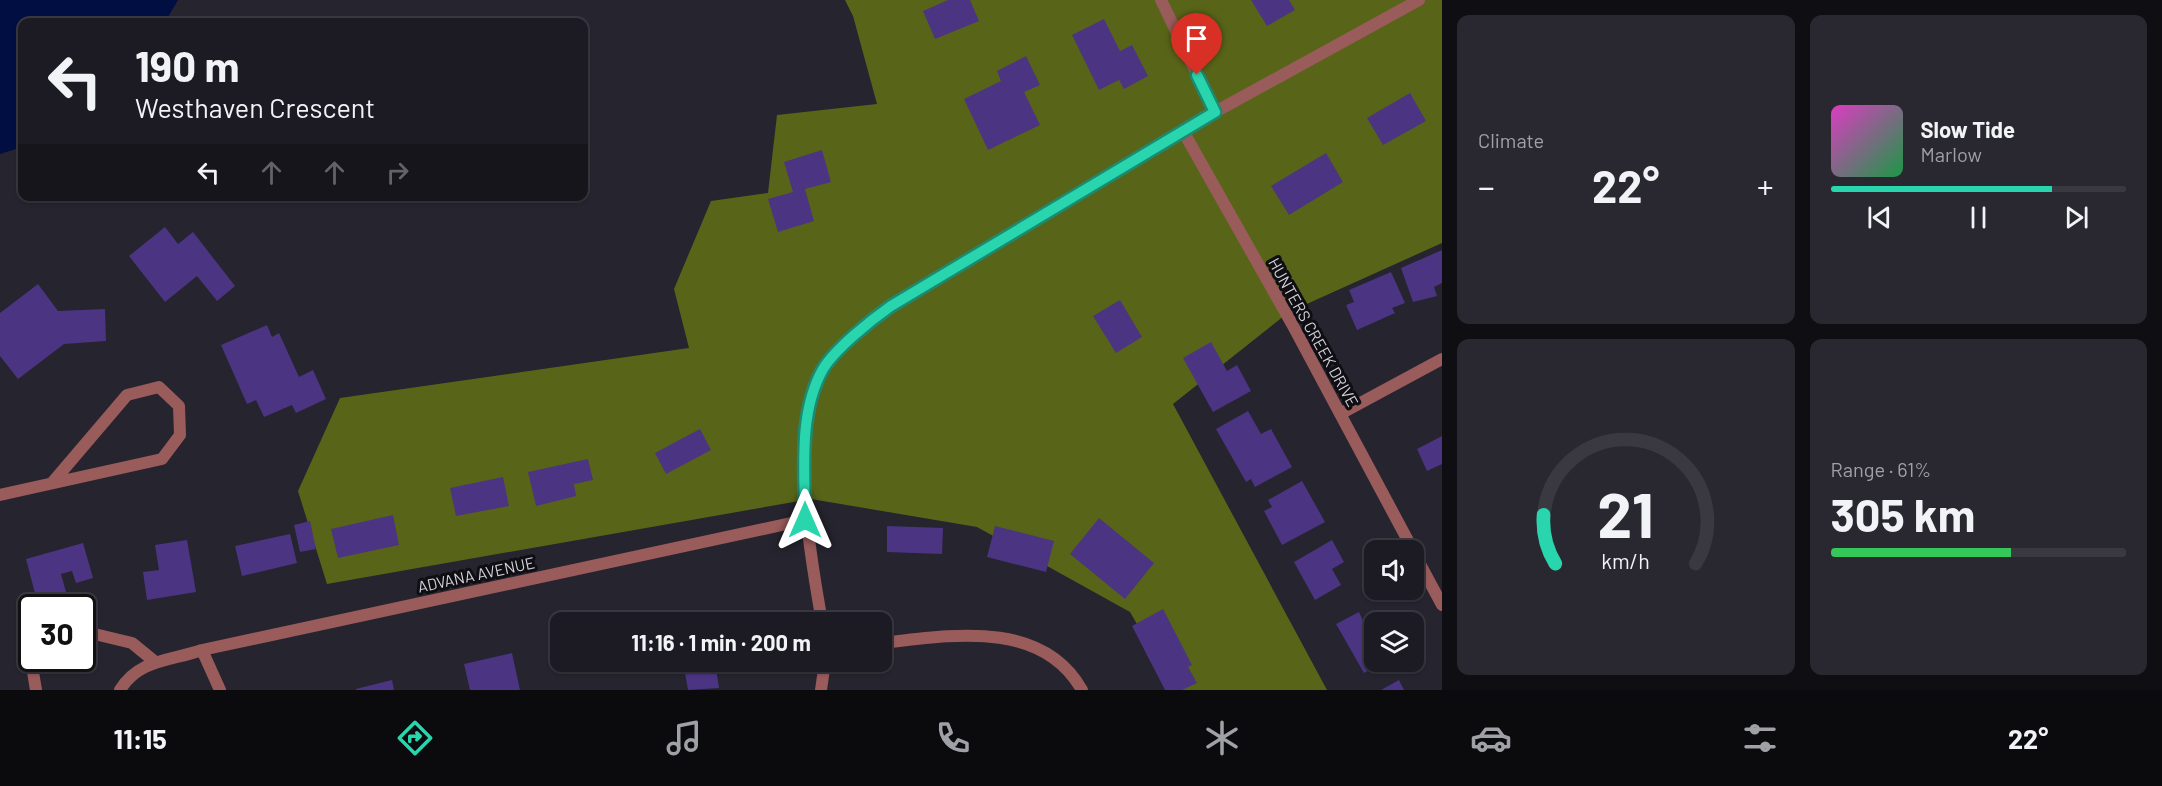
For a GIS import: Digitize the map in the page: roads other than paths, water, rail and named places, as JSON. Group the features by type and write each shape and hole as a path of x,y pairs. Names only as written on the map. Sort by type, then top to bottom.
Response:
{"street":[{"path":"1161,0 1215,112"},
{"path":"820,612 805,520 805,445 810,398 824,367 866,324 891,306 1215,112 1419,0"},
{"name":"HUNTERS CREEK DRIVE","path":"1183,131 1407,540"},
{"path":"1340,414 1442,358"},
{"path":"0,495 162,459 180,435 179,405 159,387 127,395 52,483"},
{"name":"ADVANA AVENUE","path":"120,690 129,676 154,661 177,659 202,650 805,520"},
{"name":"HUNTERS CREEK DRIVE","path":"1424,571 1442,605"},
{"path":"96,634 132,643 154,661"},
{"path":"892,642 930,637 989,635 1040,647 1071,671 1082,690"},
{"path":"202,650 220,690"},
{"path":"33,672 36,690"},
{"path":"821,690 824,672"}]}
